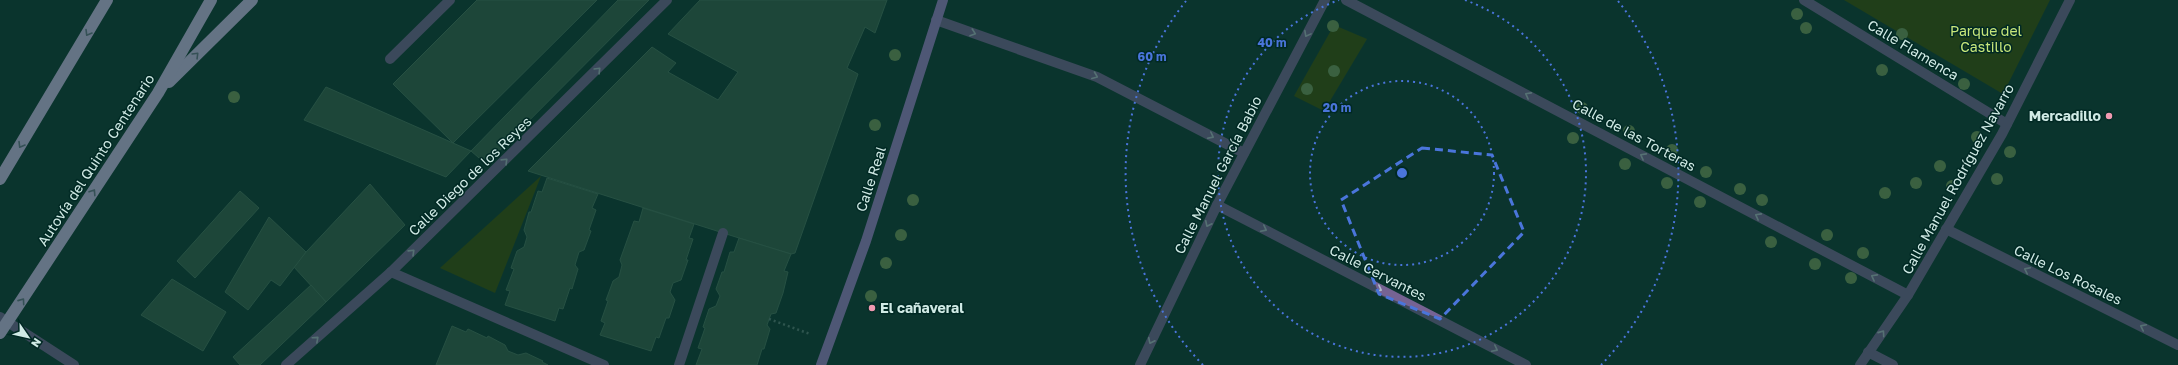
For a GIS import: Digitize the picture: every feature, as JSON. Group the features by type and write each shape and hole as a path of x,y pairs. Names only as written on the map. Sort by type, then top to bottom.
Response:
{"highway":[{"path":"0,179 108,0"},
{"name":"Autovía del Quinto Centenario","path":"0,333 158,93 211,0"},
{"path":"158,93 252,0"}],"main road":[{"name":"Calle Real","path":"821,365 866,241 942,0"}],"street":[{"path":"390,59 450,0"},
{"name":"Calle Diego de los Reyes","path":"286,365 391,272 667,0"},
{"name":"Calle Manuel García Babio","path":"1140,365 1217,205 1326,0"},
{"name":"Calle de las Torteras","path":"1346,0 1908,295"},
{"name":"Calle Flamenca","path":"1804,0 2007,124"},
{"name":"Calle Manuel Rodríguez Navarro","path":"1860,365 1908,295 2007,124 2070,0"},
{"path":"936,20 1097,77 1244,153"},
{"name":"Calle Cervantes","path":"1217,205 1526,365"},
{"name":"Calle Los Rosales","path":"1946,229 2178,345"},
{"path":"679,365 723,233"},
{"path":"391,272 604,365"},
{"path":"0,317 74,365"},
{"path":"1868,352 1893,365"}],"path":[{"path":"769,319 830,341"}],"highlighted area":[{"path":"1422,148 1492,155 1524,232 1440,319 1379,294 1341,200"}],"green space":[{"name":"Parque del Castillo","path":"1844,0 2050,0 2003,94"},
{"path":"1334,25 1367,39 1324,111 1294,96"},
{"path":"541,176 495,293 440,268"}],"building":[{"path":"477,0 597,0 453,143 393,84"},
{"path":"618,0 649,0 486,164 471,151"},
{"path":"700,0 887,0 875,33 865,27 847,68 858,74 795,253 791,254 528,171 652,47 676,63 668,72 718,100 738,72 668,34"},
{"path":"326,87 471,151 446,177 304,120"},
{"path":"547,178 598,194 592,208 596,210 589,230 591,231 584,250 579,252 575,265 578,269 572,289 570,288 563,309 559,308 555,321 505,305 510,291 506,290 514,269 511,268 517,251 524,247 527,237 524,230 529,212 531,212 538,191 542,192"},
{"path":"370,184 405,225 326,302 293,266"},
{"path":"240,191 259,208 195,278 177,261"},
{"path":"643,208 694,224 689,238 693,239 681,280 673,283 670,292 675,300 669,318 666,318 659,338 656,337 651,351 600,335 605,323 601,321 608,301 606,300 613,281 619,277 622,265 620,260 634,221 639,222"},
{"path":"269,217 306,252 280,286 271,280 248,310 225,292"},
{"path":"739,238 791,254 784,271 788,272 783,293 776,313 771,314 767,325 770,329 757,365 696,365 702,349 698,348 705,328 703,327 709,309 716,306 720,296 716,289 722,272 724,272 730,252 734,252"},
{"path":"172,279 226,312 203,351 141,315"},
{"path":"311,285 326,302 260,365 240,365 233,357"},
{"path":"452,326 466,332 468,329 487,338 488,336 505,345 508,351 518,355 526,353 548,365 436,365"}],"place":[{"name":"Mercadillo","path":"2109,116"},
{"name":"El cañaveral","path":"872,308"}]}
